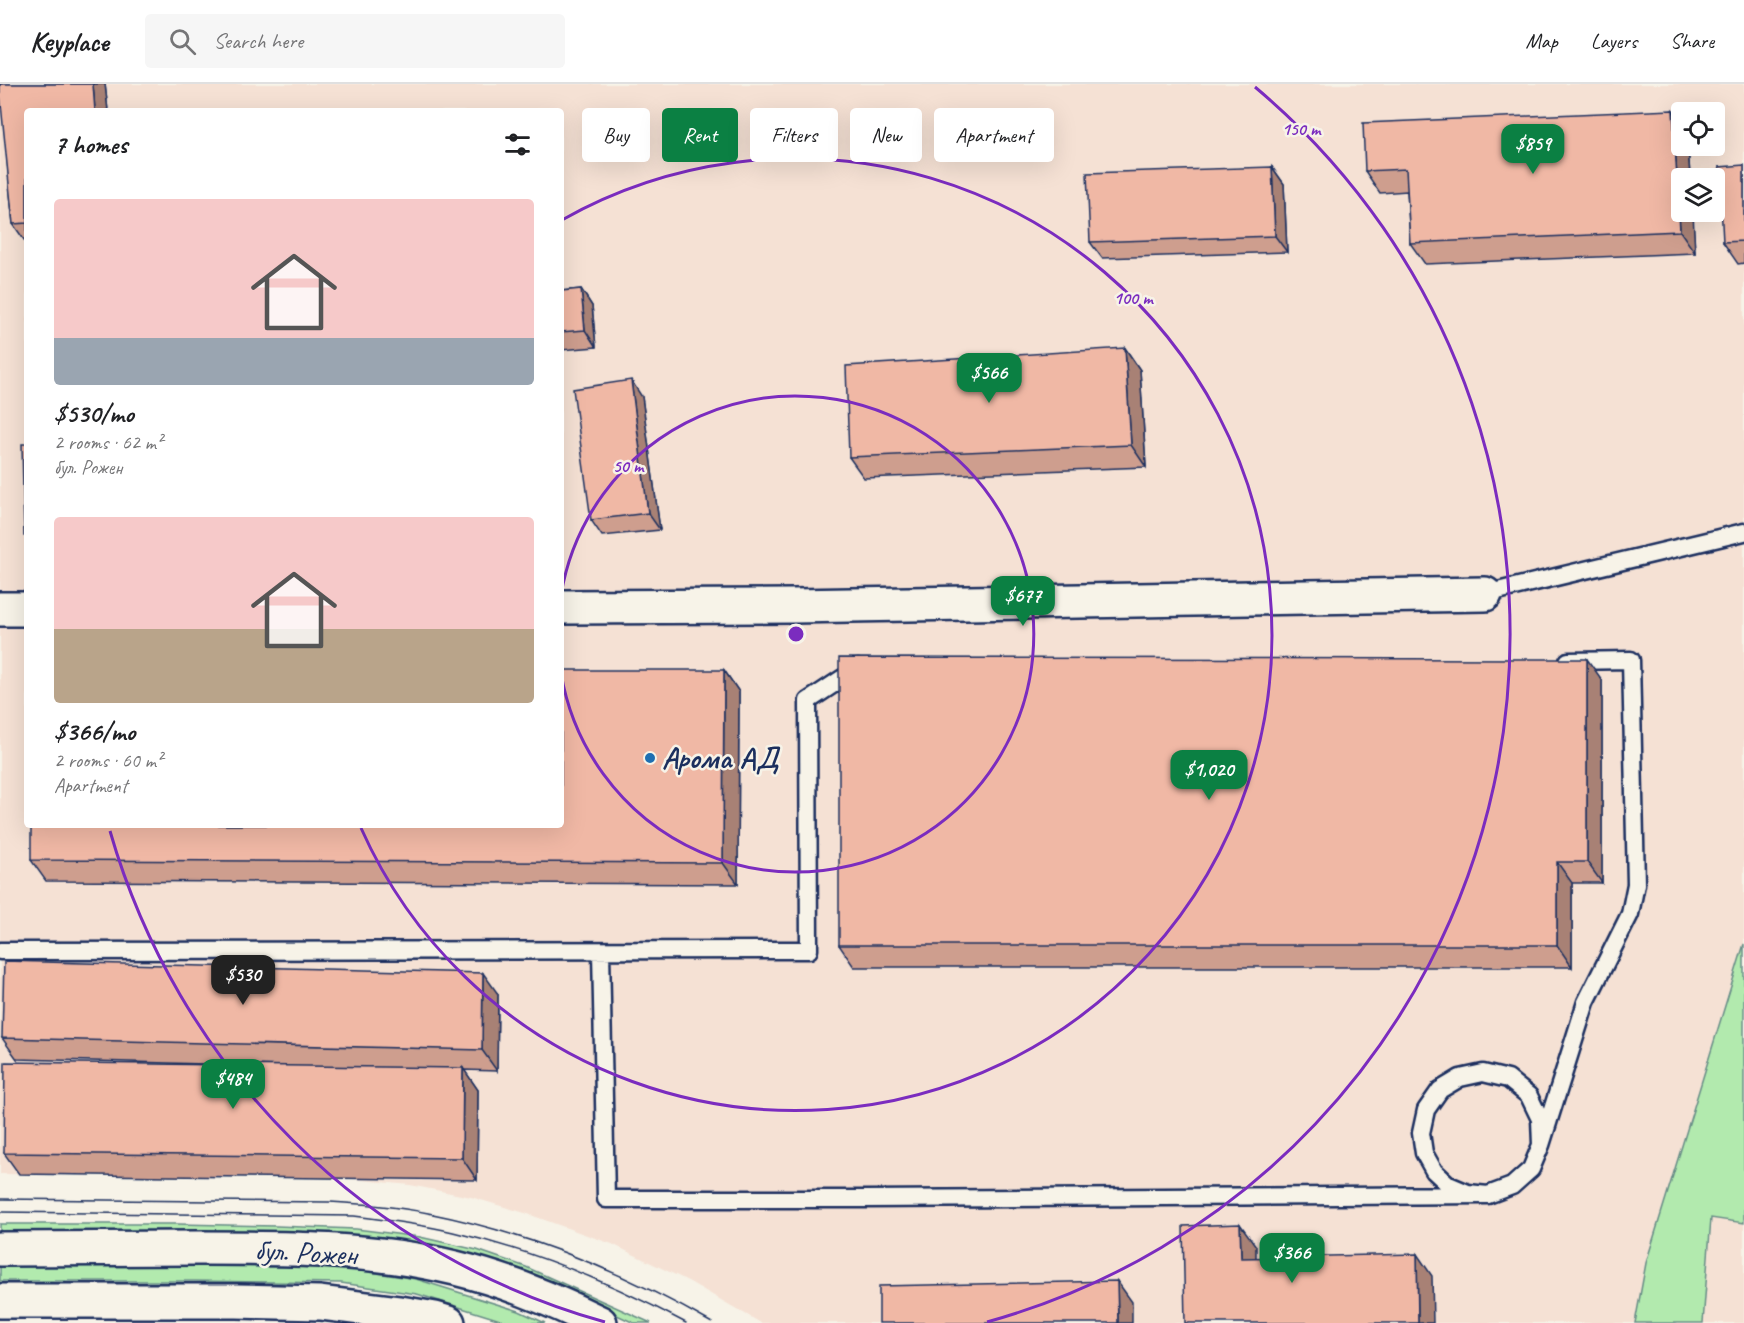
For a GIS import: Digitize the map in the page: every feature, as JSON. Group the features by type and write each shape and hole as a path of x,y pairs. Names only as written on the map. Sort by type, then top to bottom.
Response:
{"main road":[{"path":"564,606 805,605 1485,594"},
{"path":"0,609 24,609"},
{"name":"бул. Рожен","path":"0,1249 325,1251 408,1259 456,1268 502,1282 568,1307 600,1323"},
{"name":"бул. Рожен","path":"0,1301 237,1301 320,1304 400,1312 448,1323"}],"lane":[{"path":"1485,594 1744,532"},
{"path":"601,951 606,1199 1488,1195 1512,1186 1531,1169 1541,1145 1586,1002 1630,914 1636,884 1631,660 1548,661"},
{"path":"0,951 809,950 808,701 859,667 871,667"},
{"path":"1488,1195 1468,1193 1449,1185 1434,1171 1424,1153 1421,1133 1426,1110 1440,1090 1460,1078 1483,1073 1508,1079 1529,1096 1540,1119 1541,1145"}],"shaded area":[{"path":"0,84 1744,84 1744,1323 761,1323 688,1281 612,1244 525,1213 471,1197 410,1185 342,1178 0,1174"}],"green space":[{"path":"1744,944 1744,1223 1711,1218 1703,1323 1635,1323 1646,1263"},
{"path":"0,1224 276,1226 356,1229 420,1237 477,1250 526,1267 651,1323 634,1323 555,1286 420,1244 360,1235 0,1232"},
{"path":"0,1265 337,1267 416,1279 519,1311 545,1323 510,1323 417,1294 341,1283 0,1281"}],"building":[{"path":"0,84 93,84 95,108 24,108 24,223 13,224"},
{"path":"1671,110 1671,156 1676,156 1676,168 1671,168 1671,222 1679,222 1680,231 1410,243 1406,169 1365,171 1363,123"},
{"path":"1744,165 1744,241 1723,242 1725,168 1719,167"},
{"path":"1272,167 1275,236 1090,242 1087,173"},
{"path":"581,289 585,330 564,332 564,291"},
{"path":"1125,348 1131,445 849,457 846,366"},
{"path":"631,380 648,513 591,520 573,389"},
{"path":"22,444 24,444 24,536"},
{"path":"839,658 1587,659 1587,862 1557,862 1557,945 839,945"},
{"name":"Арома АД","path":"564,670 724,670 723,863 31,860 31,828 564,828"},
{"path":"4,961 483,973 482,1050 2,1038"},
{"path":"5,1062 463,1068 462,1158 4,1153"},
{"path":"1240,1224 1241,1258 1417,1254 1418,1323 1185,1323 1183,1226"},
{"path":"1117,1281 1118,1323 879,1323 879,1286"}],"tram line":[{"path":"0,1199 329,1202 416,1211 465,1221 539,1243 610,1271 712,1323"},
{"path":"0,1212 354,1216 416,1224 483,1240 543,1259 602,1282 686,1323"}],"place":[{"name":"Арома АД","path":"650,758"}]}
